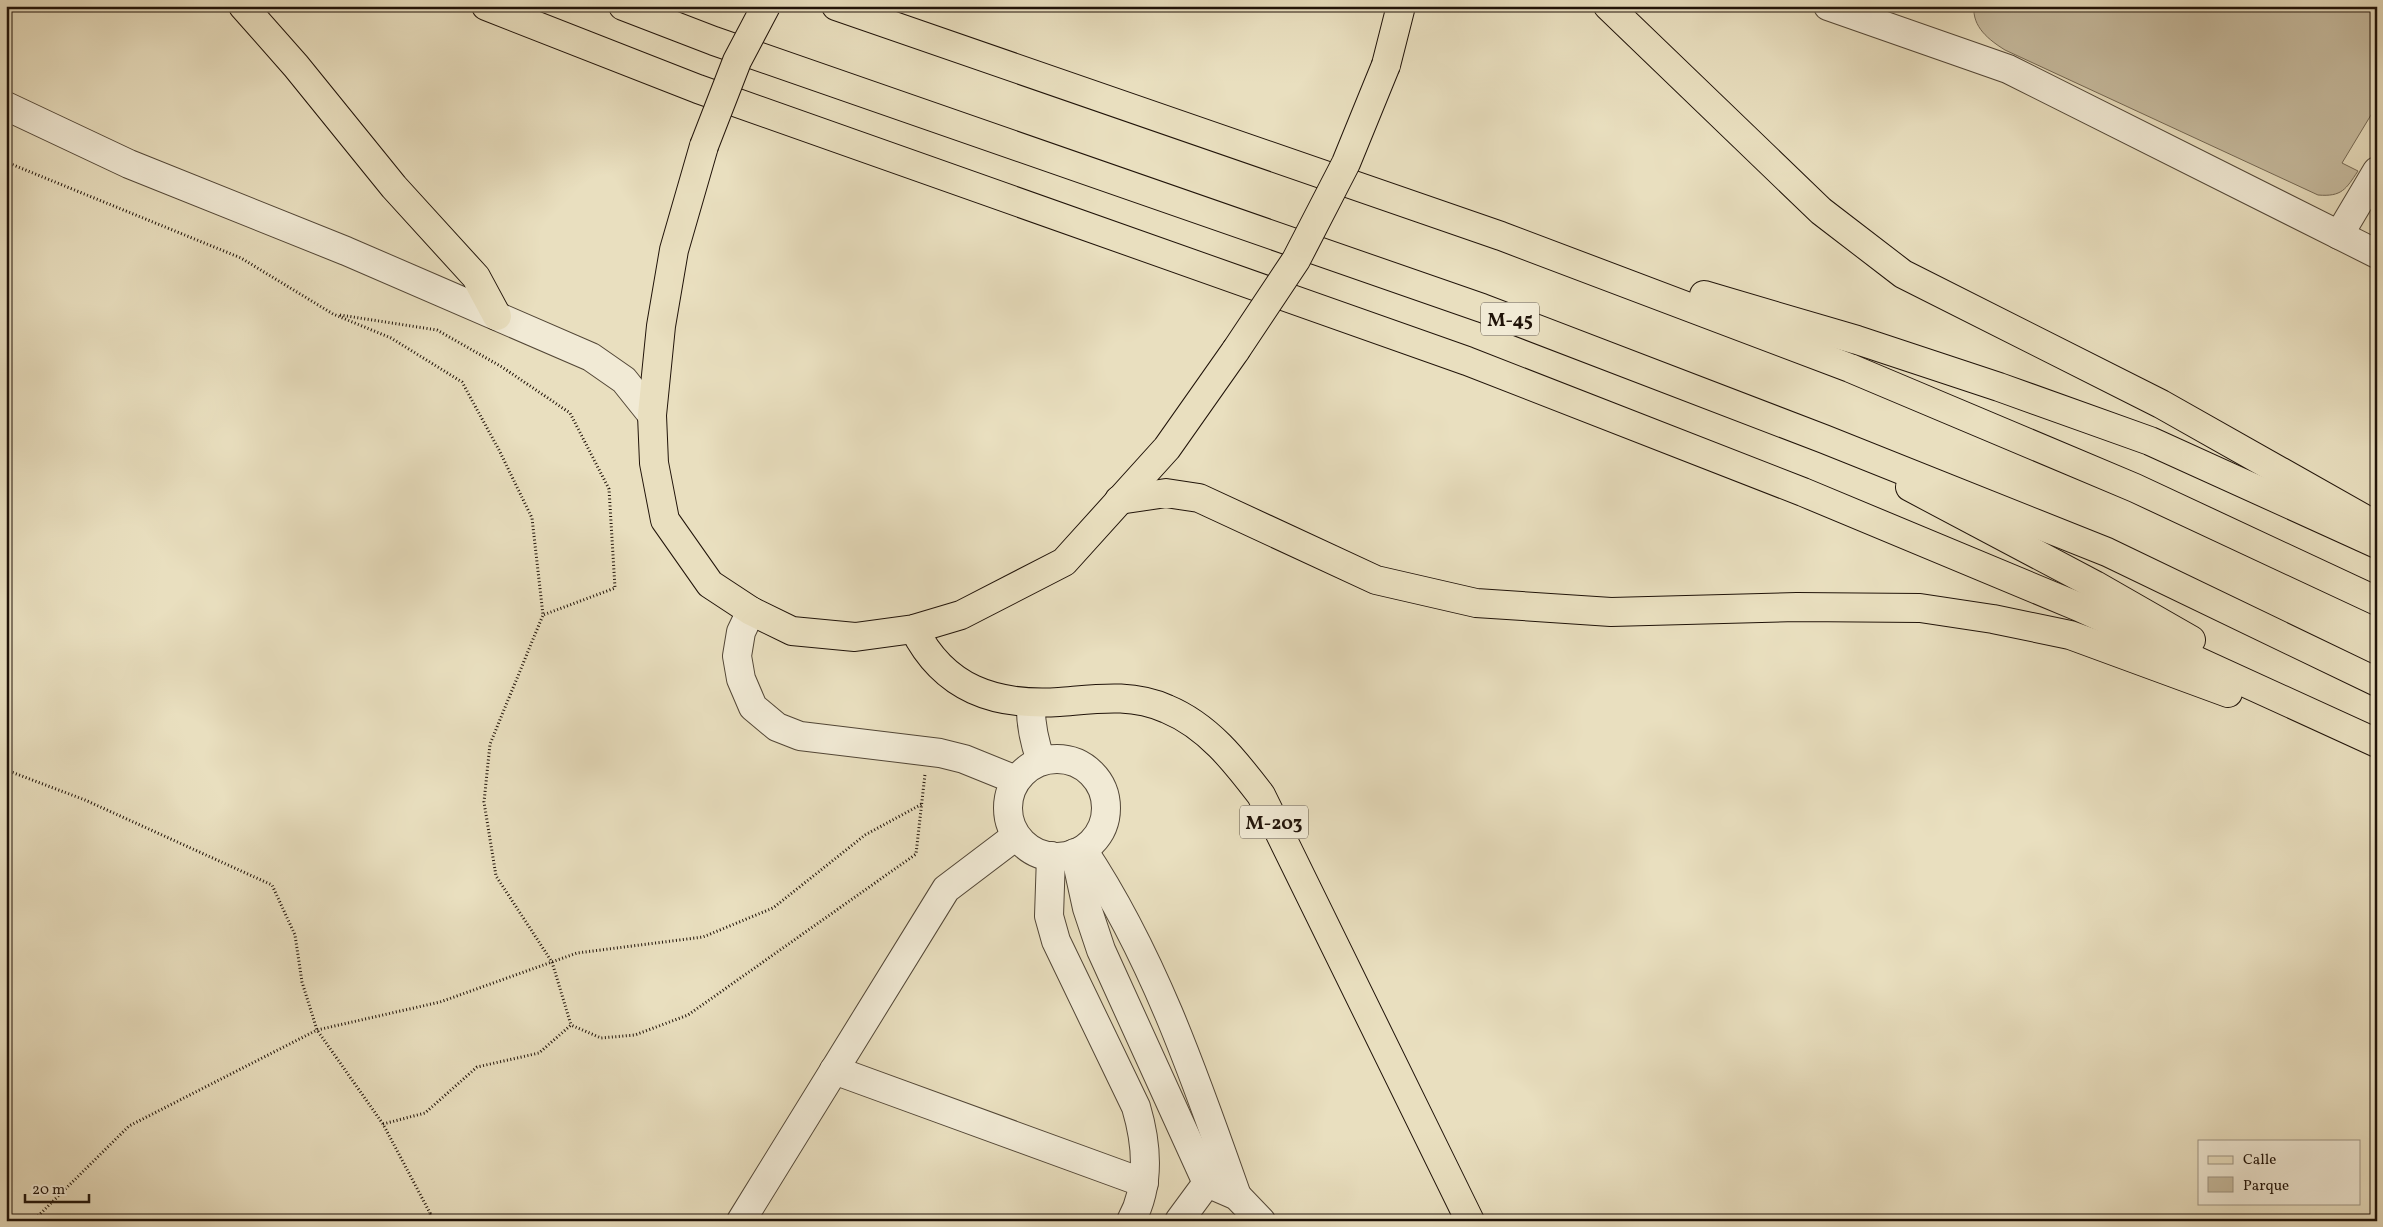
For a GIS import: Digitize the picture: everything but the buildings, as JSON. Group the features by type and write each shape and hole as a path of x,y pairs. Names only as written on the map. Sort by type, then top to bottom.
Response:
{"main road":[{"path":"244,6 296,66 394,187 476,277 497,316"},
{"path":"486,6 698,89 1467,361 1803,492 2052,595 2377,744"},
{"name":"M-45","path":"623,6 723,44 1482,308 1824,438 2106,552 2377,682"},
{"path":"766,6 737,61 704,146 674,250 661,326 652,415 654,463 665,520 710,584 751,612 792,631 855,637 914,629 961,615 1064,562 1167,448 1296,260 1346,163 1386,65 1401,6"},
{"path":"836,6 1500,236 1859,372 2135,488 2377,601"},
{"path":"1608,6 1821,211 1903,274 2161,404 2377,526"},
{"path":"1500,236 1857,340 1999,387 2150,441 2377,544"},
{"path":"1824,438 1951,510 2094,585 2334,723"},
{"path":"1119,500 1166,493 1199,498 1376,580 1476,603 1611,612 1797,607 1920,608 1993,618 2070,635 2148,662 2261,706 2377,761"},
{"name":"M-203","path":"914,629 925,650 944,672 962,684 986,694 1030,703 1108,697 1139,699 1168,709 1196,724 1229,754 1261,795 1470,1221"}],"street":[{"path":"1828,6 2008,69 2377,254"},
{"path":"6,106 128,164 346,251 591,357 624,380 652,415"},
{"path":"2339,235 2377,170"},
{"path":"751,612 740,632 737,656 741,679 753,707 777,727 800,736 927,751 964,759 1016,780"},
{"path":"1030,703 1033,736 1041,761"},
{"path":"1056,758 1072,761 1086,768 1101,787 1104,794 1106,810 1102,825 1094,839 1069,853 1038,853 1026,846 1016,836 1010,822 1008,808 1010,793 1016,780 1027,768 1041,761 1056,758"},
{"path":"741,1221 946,888 1016,836"},
{"path":"1069,853 1049,916 1056,941 1136,1107 1142,1127 1144,1183 1131,1221"},
{"path":"1069,853 1101,950 1207,1183 1237,1196 1261,1221"},
{"path":"1069,853 1108,887 1178,1036 1237,1196"},
{"path":"834,1070 1144,1183"},
{"path":"1180,1221 1207,1183"}],"path":[{"path":"6,162 241,258 333,314 390,338 462,382 499,450 532,518 543,615 490,744 484,802 496,876 552,962 571,1025 601,1038 618,1037 635,1035 688,1015 916,854 927,751"},
{"path":"333,314 437,330 502,367 570,413 609,489 616,588 543,615"},
{"path":"6,770 86,800 272,885 295,935 302,982 317,1030 383,1124 430,1213 432,1221"},
{"path":"33,1221 129,1126 317,1030 440,1002 578,953 703,937 773,908 865,835 922,804"},
{"path":"383,1124 425,1113 477,1067 539,1053 571,1025"},
{"path":"426,1221 430,1213"}],"green space":[{"path":"1974,6 2377,6 2377,105 2342,163 2358,171 2350,183 2338,193 2318,195 2005,50 1993,42 1979,27 1974,14"}]}
